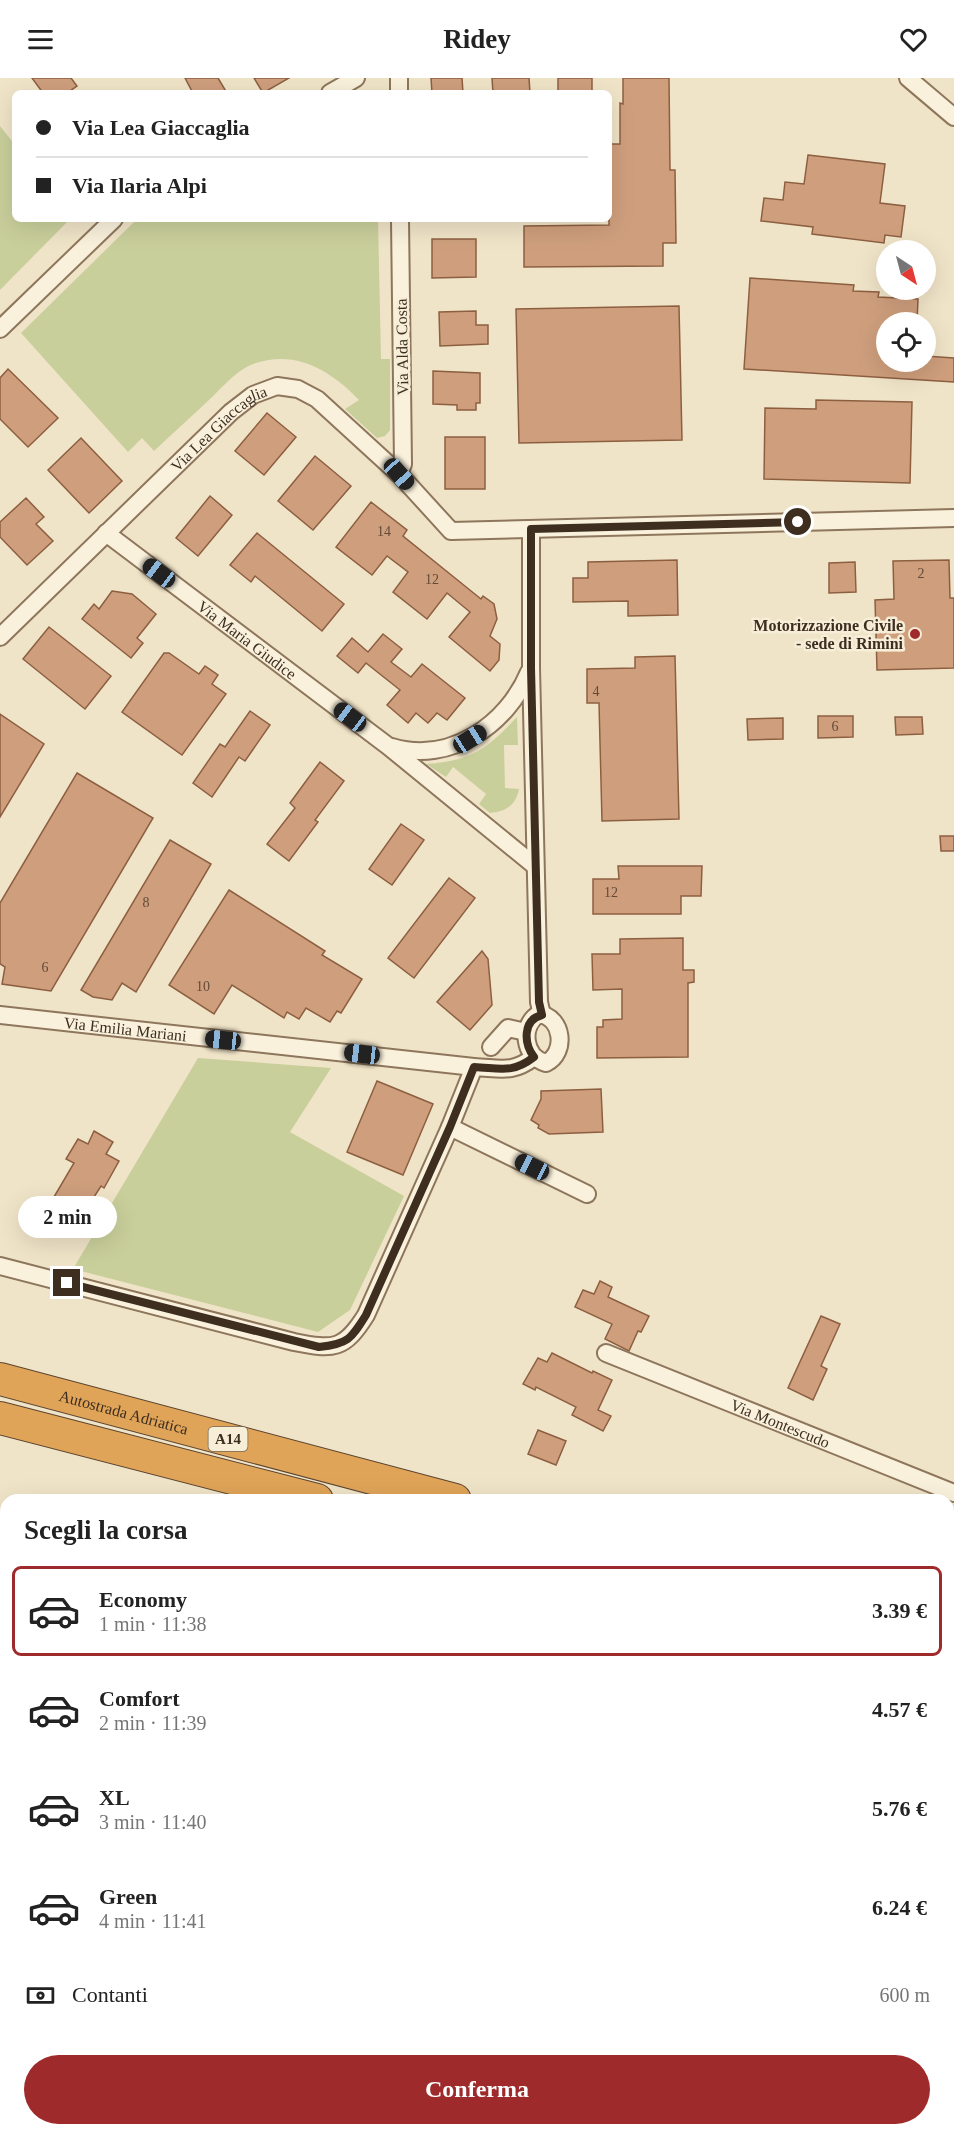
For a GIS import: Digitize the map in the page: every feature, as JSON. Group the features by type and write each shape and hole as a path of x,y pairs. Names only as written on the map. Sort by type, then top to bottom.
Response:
{"highway":[{"name":"Autostrada Adriatica","path":"0,1379 432,1494"},
{"name":"A14","path":"0,1418 294,1494"}],"street":[{"path":"335,90 356,78"},
{"path":"908,78 954,117"},
{"path":"0,328 111,222"},
{"name":"Via Alda Costa","path":"399,474 403,464 400,222"},
{"name":"Via Lea Giaccaglia","path":"0,637 231,412 253,395 276,386 298,389 317,399 399,474 451,531 954,518"},
{"path":"531,529 535,866 539,1002 542,1015"},
{"name":"Via Maria Giudice","path":"106,533 388,746 535,866"},
{"name":"Via Maria Giudice","path":"388,746 401,750 430,751 450,748 470,739 488,727 514,700 531,668"},
{"name":"Via Emilia Mariani","path":"0,1015 474,1067 506,1069 521,1067 534,1057"},
{"path":"542,1015 553,1020 560,1045 557,1055 546,1063 534,1057 529,1050 526,1032 534,1018 542,1015"},
{"path":"490,1047 508,1028 526,1032"},
{"path":"0,1266 294,1342 319,1347 339,1345 354,1335 366,1315 450,1127 474,1067"},
{"path":"450,1127 587,1194"},
{"name":"Via Montescudo","path":"606,1353 954,1493"}],"green space":[{"path":"0,126 12,141 12,222 67,222 0,290"},
{"path":"134,222 378,222 381,359 390,359 390,430 385,436 377,438 345,409 359,400 325,372 299,361 271,360 256,363 236,374 154,451 142,438 128,452 21,333"},
{"path":"517,717 518,745 504,745 505,788 519,789 509,807 490,813 479,804 486,794 453,767 446,777 426,764 455,760 477,752 487,746"},
{"path":"198,1058 331,1068 290,1132 404,1196 350,1310 318,1332 73,1269"}],"building":[{"path":"32,78 71,78 77,86 71,90 41,90"},
{"path":"185,78 218,78 225,90 191,90"},
{"path":"254,78 289,78 268,90 261,90"},
{"path":"431,78 462,78 463,90 432,90"},
{"path":"492,78 529,78 530,90 493,90"},
{"path":"558,78 592,78 592,90 558,90"},
{"path":"623,78 669,78 670,170 675,170 676,243 663,243 663,266 524,267 524,226 609,225 609,222 612,222 612,144 620,144 620,103 623,104"},
{"path":"808,155 885,164 880,203 905,206 901,237 885,235 884,240 876,240 876,242 812,234 813,227 761,221 764,198 783,200 785,182 804,184"},
{"path":"432,239 476,239 476,277 432,278"},
{"path":"750,278 854,285 853,291 876,292 876,300 918,300 917,312 876,312 876,372 936,372 936,357 954,358 954,382 744,369"},
{"path":"679,306 682,440 519,443 516,309"},
{"path":"476,311 476,325 488,325 488,344 440,346 439,312"},
{"path":"8,369 58,418 28,447 0,419 0,378"},
{"path":"433,371 480,373 480,403 476,403 476,410 457,410 457,405 433,404"},
{"path":"816,400 912,402 910,483 764,479 765,408 816,409"},
{"path":"267,413 296,437 264,475 235,451"},
{"path":"445,437 485,437 485,489 445,489"},
{"path":"81,438 122,481 89,513 48,470"},
{"path":"315,456 351,486 313,530 278,501"},
{"path":"210,496 232,515 198,556 176,538"},
{"path":"26,498 44,517 36,524 53,541 27,565 0,537 0,522"},
{"path":"371,502 407,530 403,536 481,599 483,596 494,604 497,619 490,636 500,644 499,660 490,671 449,637 470,612 447,593 427,619 393,592 408,572 387,556 372,575 336,547"},
{"path":"257,533 344,604 322,631 255,576 251,582 230,565"},
{"path":"677,560 678,615 628,616 628,601 573,602 573,578 588,578 588,562"},
{"name":"Motorizzazione Civile - sede di Rimini","path":"949,560 950,598 954,598 954,668 877,670 875,600 894,599 893,561"},
{"path":"855,562 856,592 829,593 829,563"},
{"path":"112,591 132,594 156,614 137,638 143,643 131,658 82,619 94,604 99,609"},
{"path":"49,627 111,676 85,709 23,659"},
{"path":"383,634 402,649 391,662 411,677 422,664 465,698 447,720 437,713 428,723 416,713 408,723 387,705 400,690 366,663 358,673 337,656 352,638 368,652"},
{"path":"164,653 169,653 199,674 205,666 218,675 212,684 226,694 182,755 122,712"},
{"path":"675,656 679,819 602,821 599,703 587,703 587,669 635,668 635,657"},
{"path":"250,711 270,725 245,761 239,757 212,797 193,783 220,744 225,747"},
{"path":"0,714 44,744 0,817"},
{"path":"818,716 853,716 853,737 818,738"},
{"path":"895,717 922,717 923,734 896,735"},
{"path":"783,718 783,739 748,740 747,719"},
{"path":"320,762 344,781 315,820 318,822 289,861 267,844 295,808 290,803"},
{"path":"77,773 153,818 51,991 2,984 5,967 0,964 0,903"},
{"path":"401,824 424,840 392,885 369,869"},
{"path":"940,836 954,836 954,851 941,851"},
{"path":"170,840 211,864 136,992 122,983 112,1000 93,997 81,990"},
{"path":"618,866 702,866 701,896 681,896 681,914 593,914 593,879 619,879"},
{"path":"449,878 475,898 414,978 388,958"},
{"path":"229,890 325,951 322,955 362,979 341,1013 337,1011 330,1022 306,1008 299,1019 287,1012 284,1018 232,985 214,1014 169,985"},
{"path":"683,938 683,970 694,970 694,982 688,983 688,1057 597,1058 597,1027 603,1027 603,1020 622,1019 622,989 593,990 592,954 620,954 620,939"},
{"path":"482,951 488,959 492,1005 470,1030 437,1002"},
{"path":"377,1081 433,1104 403,1175 347,1152"},
{"path":"601,1089 603,1132 549,1134 538,1128 539,1125 531,1120 541,1099 541,1091"},
{"path":"94,1131 113,1142 106,1154 119,1161 104,1188 101,1186 78,1222 56,1208 58,1206 51,1202 74,1163 66,1159 78,1139 88,1144"},
{"path":"600,1281 612,1287 608,1297 649,1316 641,1332 638,1331 629,1351 605,1339 612,1324 575,1307 583,1290 594,1294"},
{"path":"821,1316 840,1324 821,1366 827,1369 813,1400 788,1388"},
{"path":"552,1353 592,1373 593,1371 612,1380 598,1410 611,1416 603,1431 572,1415 576,1407 536,1387 535,1390 523,1384 538,1358 547,1362"},
{"path":"538,1430 566,1441 556,1465 528,1454"}],"place":[{"name":"Motorizzazione Civile - sede di Rimini","path":"915,634"}],"route":[{"path":"67,1283 319,1347 339,1345 354,1335 366,1315 450,1127 474,1067 506,1069 521,1067 534,1057 526,1041 526,1032 534,1018 539,1014 542,1015 539,1002 535,866 531,529 798,522"}]}
